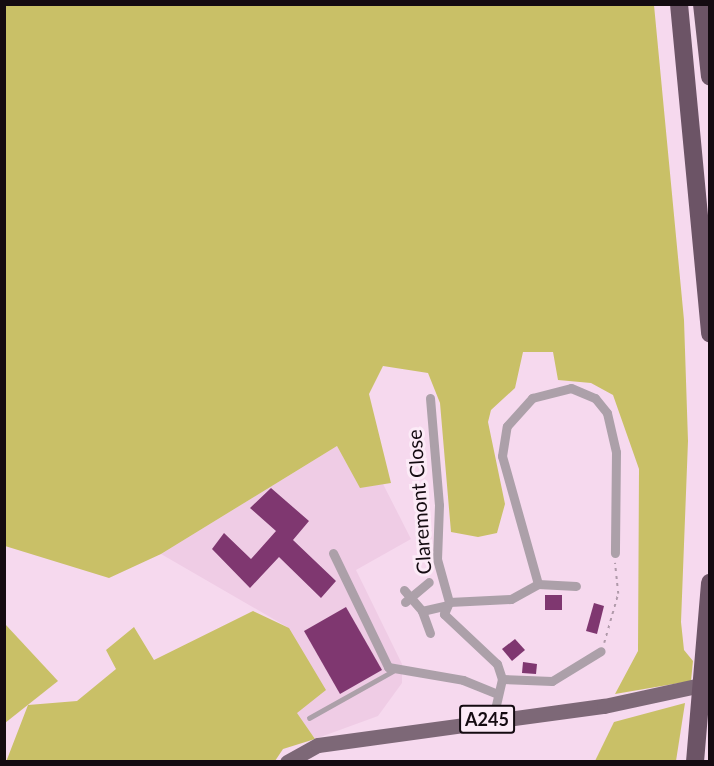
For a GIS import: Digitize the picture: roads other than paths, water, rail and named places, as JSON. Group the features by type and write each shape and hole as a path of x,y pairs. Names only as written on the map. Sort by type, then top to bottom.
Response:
{"highway":[{"path":"679,4 710,334"},
{"path":"702,4 710,77"},
{"path":"695,762 708,676 710,583"}],"main road":[{"name":"A245","path":"286,762 318,745 493,718 604,706 691,689 708,676"}],"street":[{"path":"538,584 502,456 514,414 543,393 571,388 595,398 607,413 616,452 615,554"},
{"name":"Claremont Close","path":"429,398 439,505 437,559 448,604 444,614 453,627 497,664 502,679"},
{"path":"333,553 393,671 463,680 496,693"},
{"path":"429,582 407,596 422,611 430,633"},
{"path":"422,611 448,604 511,599 538,584 576,586"},
{"path":"493,718 496,693 502,679 552,681 601,651"}],"lane":[{"path":"309,718 393,671"}]}
